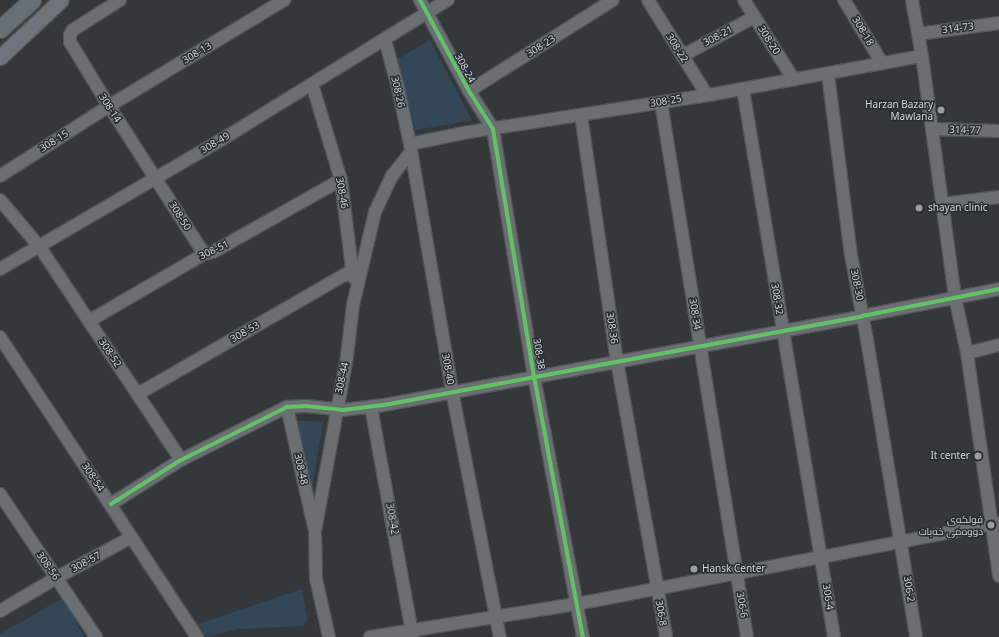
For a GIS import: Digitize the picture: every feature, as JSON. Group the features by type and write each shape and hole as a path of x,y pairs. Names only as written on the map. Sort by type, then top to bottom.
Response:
{"highway":[{"path":"0,30 32,0"}],"main road":[{"path":"0,57 61,0"}],"street":[{"name":"308-14","path":"120,0 72,30 70,42 109,106 156,178"},
{"name":"308-24","path":"420,0 428,12 438,34 469,91 493,129"},
{"name":"308-49","path":"0,268 156,178 385,40 448,0"},
{"name":"308-23","path":"469,91 613,0"},
{"name":"308-22","path":"648,0 707,95"},
{"name":"308-20","path":"744,0 794,80"},
{"name":"308-18","path":"844,0 882,63"},
{"path":"912,0 922,56 954,298 967,353 995,524 999,576"},
{"name":"308-13","path":"109,106 277,2"},
{"name":"308-21","path":"682,56 754,17"},
{"name":"314-73","path":"918,34 999,23"},
{"name":"308-26","path":"385,40 398,88 410,149"},
{"name":"308-25","path":"410,149 493,129 743,89 922,56"},
{"name":"308-30","path":"828,74 851,255 901,542"},
{"name":"308-46","path":"312,84 341,180 353,270 353,305"},
{"name":"308-32","path":"743,89 782,330 822,557"},
{"name":"308-34","path":"661,102 737,573"},
{"name":"308-15","path":"0,176 109,106"},
{"name":"308-36","path":"581,115 617,361 657,588"},
{"name":"308-38","path":"493,129 534,376 582,637"},
{"name":"314-77","path":"932,129 999,131"},
{"name":"308-44","path":"329,637 316,579 315,531 347,356 353,305 375,212 392,176 410,149"},
{"name":"308-40","path":"410,149 452,391 500,637"},
{"name":"308-50","path":"156,178 204,254"},
{"name":"308-51","path":"89,321 204,254 214,252 341,180"},
{"path":"942,204 999,197"},
{"name":"308-52","path":"0,200 39,246 181,460"},
{"name":"308-53","path":"138,394 353,270"},
{"path":"111,504 181,460 286,407 306,406 336,410 371,406 862,316 999,289"},
{"name":"308-54","path":"0,337 111,504 130,538 197,637"},
{"path":"967,353 999,345"},
{"name":"308-42","path":"371,406 413,634"},
{"name":"308-48","path":"286,407 315,531"},
{"name":"308-56","path":"0,494 56,578 68,592 96,637"},
{"path":"370,637 413,634 995,524"},
{"name":"308-57","path":"0,611 56,578 130,538"},
{"name":"306-2","path":"901,542 916,637"},
{"name":"306-4","path":"822,557 834,637"},
{"name":"306-6","path":"737,573 747,637"},
{"name":"306-8","path":"657,588 666,637"}],"shaded area":[{"path":"430,40 472,120 416,130 396,60"},
{"path":"291,420 323,422 311,495"},
{"path":"302,589 307,619 303,626 239,629 200,637 193,626"},
{"path":"63,598 84,637 0,637 0,634"}],"cycle path":[{"path":"420,0 469,91 493,129 534,376 583,637"},
{"path":"111,504 181,460 287,407 306,406 343,410 384,405 999,289"}],"place":[{"name":"Harzan Bazary Mawlana","path":"941,110"},
{"name":"shayan clinic","path":"919,208"},
{"name":"It center","path":"978,456"},
{"name":"فولکه‌ی دووه‌می خه‌بات","path":"991,525"},
{"name":"Hansk Center","path":"694,569"}]}
